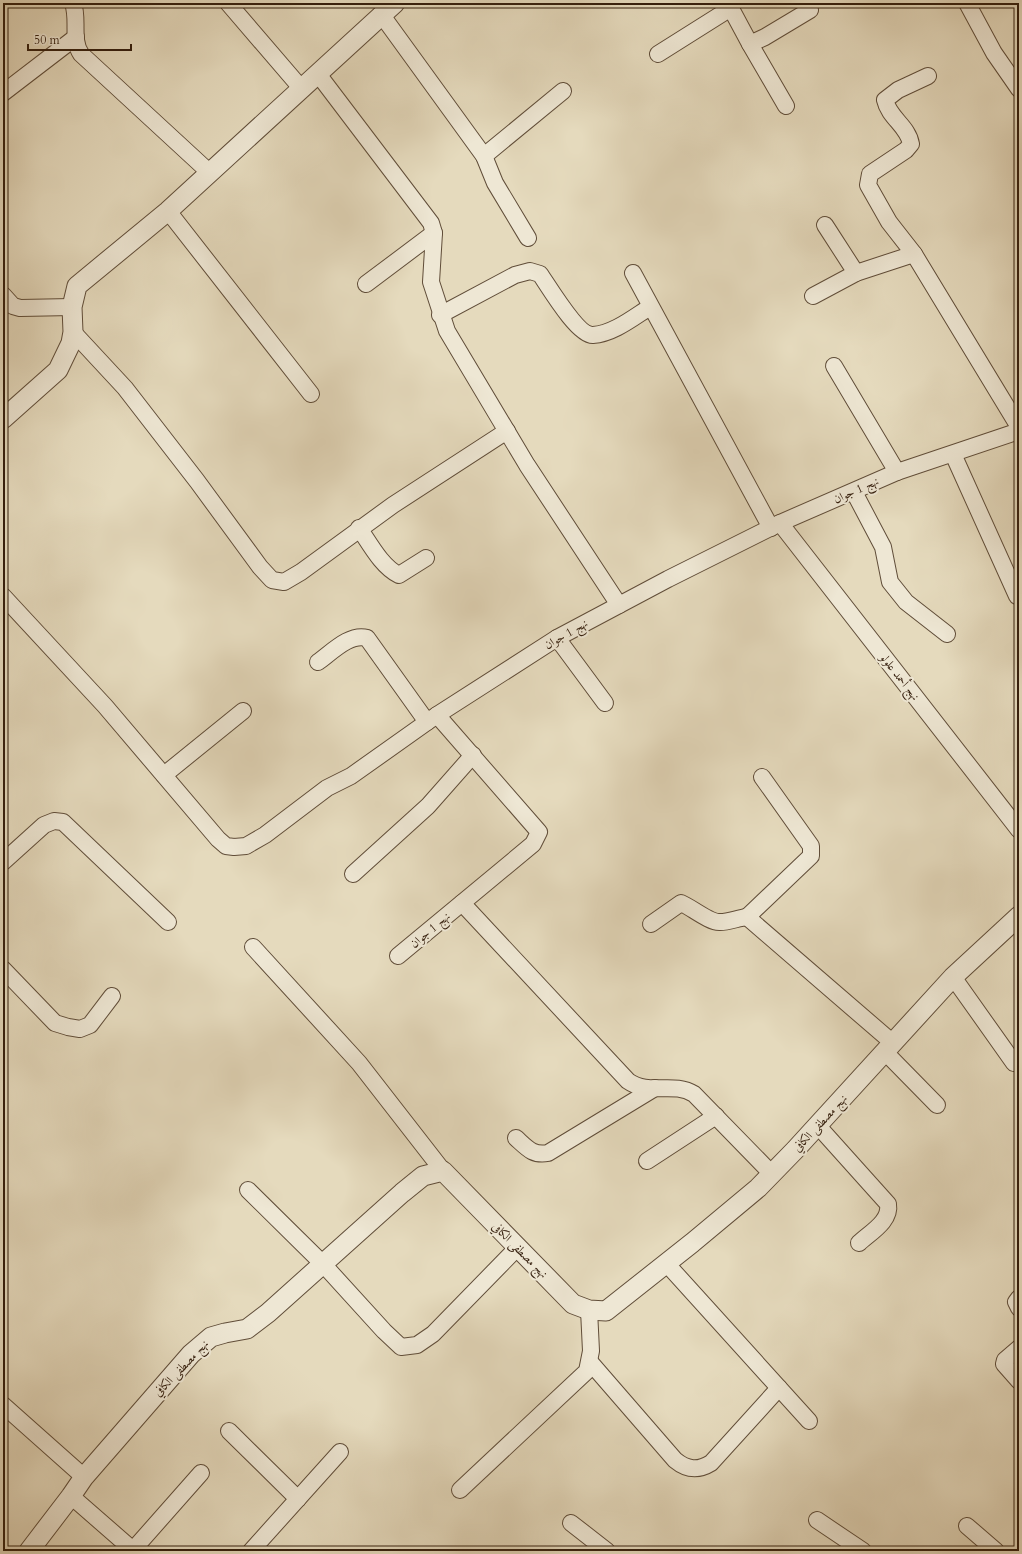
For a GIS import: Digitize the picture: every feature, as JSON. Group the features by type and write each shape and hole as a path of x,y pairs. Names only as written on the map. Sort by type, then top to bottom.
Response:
{"street":[{"path":"73,3 77,20 76,44 81,54 209,172"},
{"path":"228,3 302,88"},
{"path":"967,3 994,53 1019,89"},
{"path":"658,54 729,6 786,106"},
{"path":"3,419 58,370 71,343 73,332 72,307 77,286 168,211 388,9 484,156 496,183 528,238"},
{"path":"750,44 810,10"},
{"path":"3,93 76,37"},
{"path":"318,74 431,223 434,233 431,282 446,331 507,431 619,605"},
{"path":"928,76 898,90 885,100 887,110 902,126 911,144 906,150 874,171 868,178 868,185 889,222 914,254 1019,428"},
{"path":"484,156 563,91"},
{"path":"168,211 310,394"},
{"path":"825,225 856,273"},
{"path":"366,284 434,233"},
{"path":"813,296 856,273 914,254"},
{"path":"440,315 515,276 530,271 540,274 581,330 591,336 604,334 650,306"},
{"name":"نهج أحمد علولو","path":"633,273 650,306 776,525 1019,830"},
{"path":"3,295 13,306 20,308 72,307"},
{"path":"73,332 125,388 272,580 284,582 301,572 359,528 507,431"},
{"path":"834,366 897,472"},
{"name":"نهج 1 جوان","path":"398,956 533,844 539,832 472,755 432,718 557,638 776,525 897,472 1019,431"},
{"path":"953,454 1017,596"},
{"path":"854,492 884,547 890,582 906,602 947,634"},
{"path":"359,528 393,572 399,575 426,558"},
{"path":"3,596 105,706 218,839 226,846 246,846 265,835 327,788 351,776 432,718 367,638 360,636 352,639 318,662"},
{"path":"557,638 605,703"},
{"path":"164,775 242,711"},
{"path":"352,874 428,806 472,755"},
{"path":"651,924 681,902 696,910 711,921 719,922 747,917 811,856 811,846 762,777"},
{"path":"3,862 44,825 54,821 63,822 168,922"},
{"path":"462,903 628,1082 644,1089 686,1089 694,1094 772,1174"},
{"name":"نهج مصطفى الكافي","path":"29,1551 84,1477 191,1354 211,1337 247,1329 268,1313 423,1176 443,1171 573,1304 588,1310 606,1311 752,1193 772,1174 818,1126 953,977 1019,916"},
{"path":"747,917 889,1047 937,1105"},
{"path":"253,947 359,1064 443,1171"},
{"path":"3,969 55,1023 68,1027 80,1029 90,1025 112,996"},
{"path":"953,977 1014,1063"},
{"path":"516,1138 533,1153 548,1153 655,1088"},
{"path":"646,1161 716,1116"},
{"path":"818,1126 888,1204 890,1211 887,1218 859,1243"},
{"path":"248,1190 323,1264 384,1331 401,1347 417,1345 433,1334 518,1247"},
{"path":"666,1263 809,1421"},
{"path":"1019,1298 1016,1302 1019,1308"},
{"path":"460,1490 582,1378 587,1371 590,1362 588,1310"},
{"path":"1019,1348 1005,1360 1004,1364 1019,1381"},
{"path":"590,1362 675,1460 688,1468 696,1469 711,1463 779,1388"},
{"path":"3,1405 84,1477"},
{"path":"229,1431 298,1499"},
{"path":"251,1551 340,1452"},
{"path":"71,1496 133,1550 202,1473"},
{"path":"817,1520 863,1551"},
{"path":"571,1523 607,1551"},
{"path":"967,1526 996,1551"}]}
